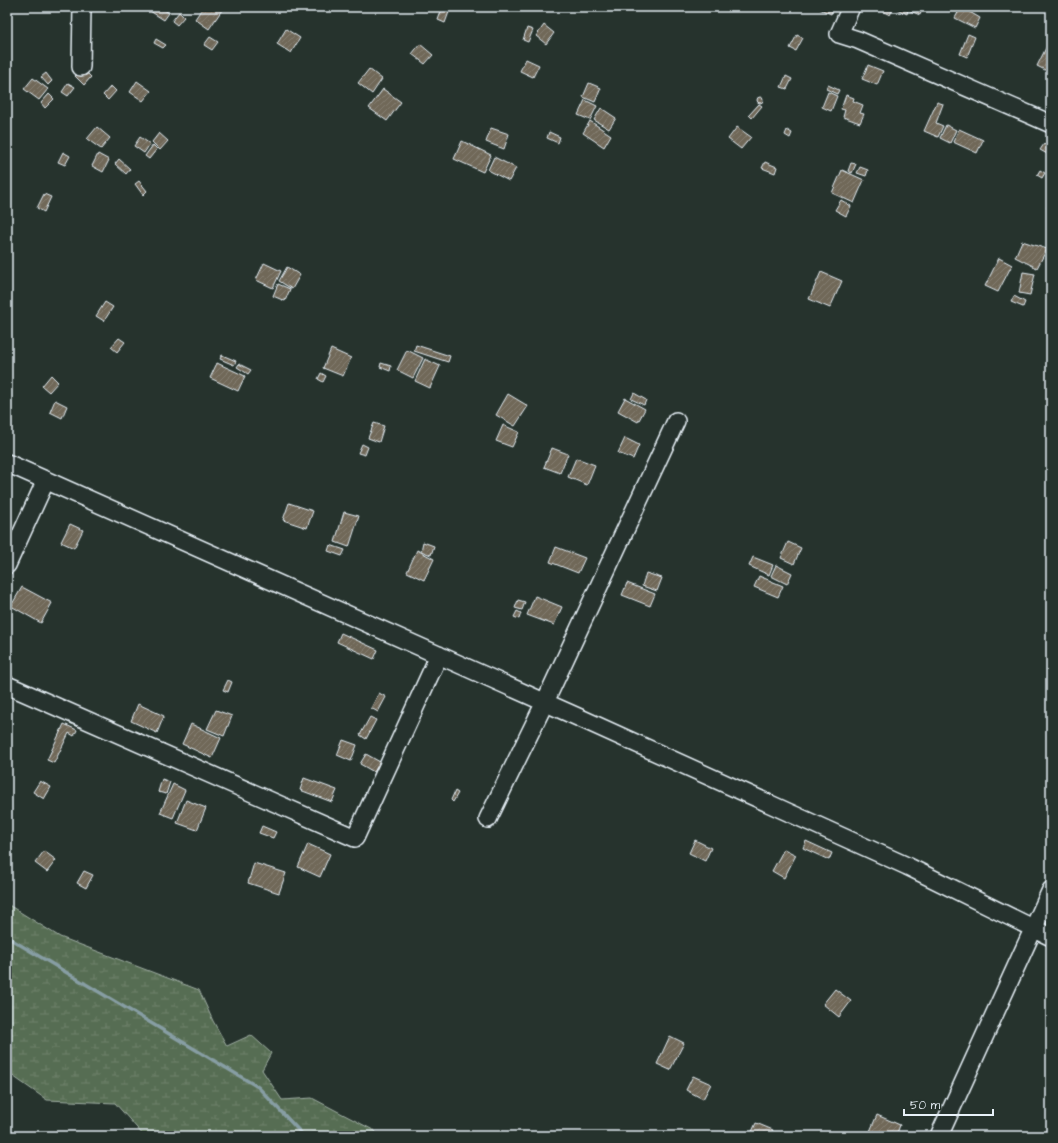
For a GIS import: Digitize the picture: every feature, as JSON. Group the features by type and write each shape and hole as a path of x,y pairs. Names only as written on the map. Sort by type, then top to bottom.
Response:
{"street":[{"path":"81,67 82,7"},
{"path":"851,7 839,34 858,40 1051,124"},
{"path":"488,818 545,702 676,421"},
{"path":"7,463 545,702 907,866 1051,937"},
{"path":"7,565 46,480"},
{"path":"7,686 355,838 439,655"},
{"path":"939,1136 1051,890"}],"green space":[{"path":"7,904 60,937 199,990 213,1021 227,1046 251,1035 271,1053 262,1070 282,1100 312,1098 375,1131 380,1136 144,1136 115,1103 47,1100 7,1072"}],"building":[{"path":"153,7 160,7 169,13 164,20 150,11"},
{"path":"203,7 224,7 209,29 195,19"},
{"path":"821,7 834,7 831,14 820,9"},
{"path":"874,7 894,7 890,15"},
{"path":"898,7 923,7 920,15 908,10 907,14 897,9"},
{"path":"961,7 980,18 975,28 955,18"},
{"path":"442,9 449,12 445,23 438,20"},
{"path":"179,12 184,17 177,25 172,21"},
{"path":"544,25 554,33 546,44 536,36"},
{"path":"527,28 533,30 528,42 523,40"},
{"path":"286,29 300,38 291,53 277,44"},
{"path":"968,34 975,37 967,57 960,54"},
{"path":"797,35 803,38 796,51 790,48"},
{"path":"210,37 218,42 212,50 204,45"},
{"path":"156,39 166,45 163,48 154,43"},
{"path":"420,44 433,55 425,64 412,54"},
{"path":"1047,46 1051,48 1051,73 1037,66"},
{"path":"526,59 539,65 533,77 520,71"},
{"path":"868,65 883,71 877,85 862,79"},
{"path":"82,68 91,77 84,85 75,76"},
{"path":"369,69 382,79 372,94 358,83"},
{"path":"46,73 52,81 48,85 41,77"},
{"path":"786,76 792,79 787,89 781,87"},
{"path":"33,78 48,89 39,100 24,89"},
{"path":"137,81 151,91 143,101 130,92"},
{"path":"68,83 75,87 68,96 62,92"},
{"path":"589,83 601,88 595,102 583,97"},
{"path":"828,85 839,90 837,94 826,89"},
{"path":"111,86 116,91 108,100 103,95"},
{"path":"383,89 401,102 387,121 369,108"},
{"path":"828,92 837,96 831,111 822,107"},
{"path":"49,94 54,99 45,108 41,103"},
{"path":"846,95 854,98 853,101 863,105 860,113 864,114 860,123 843,117 845,110 841,109"},
{"path":"760,97 763,100 760,103 757,100"},
{"path":"585,100 597,106 590,120 578,115"},
{"path":"937,102 943,104 936,123 943,126 938,137 924,131"},
{"path":"759,104 762,106 752,118 749,115"},
{"path":"601,108 616,118 609,129 594,120"},
{"path":"590,121 611,135 604,147 583,133"},
{"path":"946,125 956,130 950,143 940,138"},
{"path":"97,127 110,138 101,149 87,139"},
{"path":"737,127 751,137 741,149 728,139"},
{"path":"491,128 509,134 504,149 486,142"},
{"path":"959,129 983,140 977,153 953,142"},
{"path":"787,130 792,133 790,138 785,135"},
{"path":"549,132 560,137 558,143 547,138"},
{"path":"159,133 168,141 160,150 152,142"},
{"path":"140,137 150,144 144,153 134,146"},
{"path":"462,141 491,155 483,172 454,159"},
{"path":"1044,144 1051,148 1051,156 1040,150"},
{"path":"153,145 157,149 149,159 145,156"},
{"path":"63,152 70,156 65,165 58,162"},
{"path":"98,154 109,160 103,172 92,166"},
{"path":"494,157 516,168 509,181 488,170"},
{"path":"119,159 130,169 126,174 115,164"},
{"path":"765,162 777,167 775,173 762,168"},
{"path":"851,163 856,164 852,173 848,171"},
{"path":"860,167 868,170 866,176 857,173"},
{"path":"842,170 864,180 854,203 832,193"},
{"path":"1040,170 1045,173 1042,178 1037,175"},
{"path":"139,181 147,191 143,195 135,184"},
{"path":"44,194 51,197 44,212 37,208"},
{"path":"1051,194 1051,209 1047,208"},
{"path":"841,200 851,206 846,216 835,210"},
{"path":"1022,241 1047,249 1037,268 1015,257"},
{"path":"999,258 1012,265 998,292 985,286"},
{"path":"264,263 281,271 273,288 256,280"},
{"path":"287,267 300,275 292,289 279,281"},
{"path":"821,272 842,281 830,308 809,299"},
{"path":"1023,272 1035,274 1030,295 1019,293"},
{"path":"278,284 290,289 285,301 273,296"},
{"path":"1014,296 1025,302 1023,307 1011,302"},
{"path":"105,302 113,307 104,321 96,316"},
{"path":"119,338 125,342 117,352 111,347"},
{"path":"416,345 450,356 448,362 414,351"},
{"path":"331,349 351,358 343,376 323,368"},
{"path":"407,350 423,358 413,378 397,370"},
{"path":"222,355 236,361 234,365 220,359"},
{"path":"425,359 440,366 430,388 415,381"},
{"path":"217,363 245,376 238,391 210,378"},
{"path":"381,363 391,366 390,371 380,367"},
{"path":"239,364 251,370 248,374 237,367"},
{"path":"321,373 326,376 323,382 318,379"},
{"path":"51,375 58,382 49,392 42,386"},
{"path":"634,393 646,400 644,405 631,399"},
{"path":"508,394 528,406 515,426 496,415"},
{"path":"625,398 645,409 638,422 618,411"},
{"path":"55,400 67,406 62,418 50,412"},
{"path":"374,423 384,426 379,442 368,438"},
{"path":"503,425 519,432 512,447 496,441"},
{"path":"625,438 639,445 633,459 618,453"},
{"path":"362,444 368,447 365,455 358,453"},
{"path":"552,448 568,454 560,473 544,467"},
{"path":"576,458 595,465 587,485 568,477"},
{"path":"289,503 313,511 307,528 283,520"},
{"path":"344,512 359,516 349,547 335,542"},
{"path":"70,524 83,530 74,548 61,542"},
{"path":"423,542 434,546 431,555 421,551"},
{"path":"788,542 801,548 794,564 781,558"},
{"path":"330,545 345,550 342,556 328,551"},
{"path":"556,547 585,558 578,573 550,562"},
{"path":"417,550 434,559 424,580 407,572"},
{"path":"753,557 773,565 769,575 749,566"},
{"path":"776,565 792,573 787,584 771,576"},
{"path":"646,573 662,578 657,591 642,586"},
{"path":"759,576 783,586 778,597 754,587"},
{"path":"627,583 655,594 650,606 622,595"},
{"path":"22,587 52,603 41,623 11,606"},
{"path":"535,596 562,607 554,625 527,615"},
{"path":"518,600 525,602 522,610 515,608"},
{"path":"517,611 521,613 519,619 514,617"},
{"path":"341,633 378,650 374,659 337,642"},
{"path":"228,680 232,682 228,692 223,690"},
{"path":"379,693 386,697 378,712 371,708"},
{"path":"138,704 164,716 157,733 131,721"},
{"path":"216,710 232,716 224,736 207,729"},
{"path":"370,717 376,720 366,739 360,735"},
{"path":"64,724 77,730 74,736 69,733 54,763 47,760"},
{"path":"191,724 221,738 212,758 182,744"},
{"path":"343,740 357,745 351,761 337,755"},
{"path":"366,754 380,762 374,772 360,764"},
{"path":"304,778 337,790 332,802 300,790"},
{"path":"162,779 170,782 166,794 158,792"},
{"path":"40,781 51,787 44,799 33,792"},
{"path":"173,784 185,790 173,818 160,813"},
{"path":"455,791 458,793 453,802 451,800"},
{"path":"186,800 206,808 197,830 177,823"},
{"path":"262,826 276,832 273,838 259,833"},
{"path":"695,840 711,848 705,861 689,853"},
{"path":"806,841 832,853 829,860 803,848"},
{"path":"308,844 330,854 320,877 298,867"},
{"path":"784,849 796,855 784,878 772,871"},
{"path":"44,851 56,860 47,872 35,863"},
{"path":"254,863 286,873 279,893 248,883"},
{"path":"84,871 93,875 86,888 77,883"},
{"path":"835,989 851,1001 839,1017 823,1004"},
{"path":"670,1036 684,1043 670,1070 657,1064"},
{"path":"693,1076 711,1084 703,1099 686,1090"},
{"path":"877,1115 900,1125 896,1136 868,1136"},
{"path":"756,1123 773,1130 770,1136 750,1136"}],"waterway":[{"path":"7,937 258,1087 304,1136"}]}
